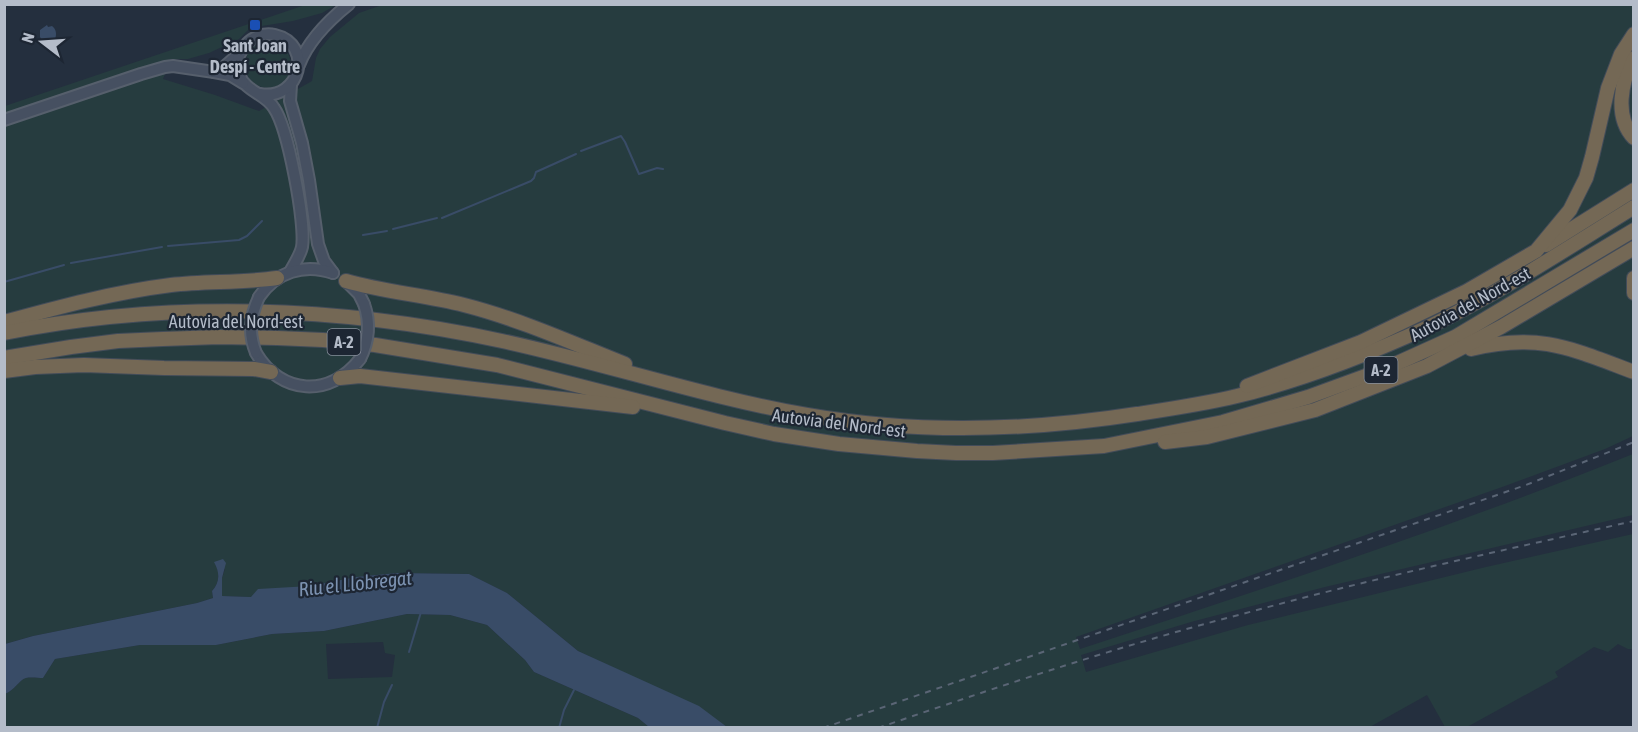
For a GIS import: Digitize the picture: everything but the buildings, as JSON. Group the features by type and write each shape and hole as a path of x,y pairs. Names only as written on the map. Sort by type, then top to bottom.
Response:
{"highway":[{"path":"1536,251 1565,216 1582,187 1593,157 1608,88 1621,54 1633,35"},
{"path":"1634,58 1626,77 1621,103 1623,120 1634,138"},
{"path":"1204,403 1361,342 1467,291 1634,190"},
{"name":"Autovia del Nord-est","path":"4,333 71,322 160,313 239,312 327,315 470,334 589,362 731,400 834,419 944,428 1021,427 1090,421 1204,403 1237,396 1307,375 1428,327 1464,309 1634,207"},
{"name":"Autovia del Nord-est","path":"4,358 118,341 219,337 323,340 375,345 497,365 676,412 774,434 839,444 993,453 1104,446 1223,422 1308,398 1382,370 1455,337 1634,230"},
{"path":"1104,446 1175,441 1207,436 1315,410 1452,354 1634,248"},
{"path":"4,322 62,307 171,285 277,278"},
{"path":"1634,279 1634,293"},
{"path":"346,281 372,288 440,299 490,312 688,388"},
{"path":"1452,354 1491,344 1529,342 1551,344 1580,351 1634,372"},
{"path":"4,371 84,364 254,369 271,372"},
{"path":"340,378 360,376 676,412"}],"main road":[{"path":"333,273 324,261 318,244 302,143 290,101 291,85 303,53 350,4"},
{"path":"214,72 224,67 240,53 249,41 261,35 272,34 285,40 300,41 316,37"},
{"path":"285,40 295,51 298,65"},
{"path":"240,53 238,69 244,83"},
{"path":"4,120 165,67 173,66 230,75 269,101 279,116 295,181 302,244 300,254 290,272"},
{"path":"260,94 277,94 291,85"},
{"path":"310,268 333,273 346,281 359,294 364,304 369,330 365,347 360,359 352,369 340,378 322,385 290,383 271,372 256,353 251,335 253,311 259,297 277,278 290,272 310,268"}],"green space":[{"path":"305,5 336,5 322,13 293,21 250,28 239,39 209,53 188,59 171,59 163,79 259,111 312,81 316,58 330,37 359,13 382,5 1633,5 1633,436 1605,449 1505,486 1076,637 1080,649 1428,532 1633,454 1633,515 1325,587 1191,622 1081,655 1086,672 1248,625 1633,534 1633,649 1618,644 1608,652 1594,647 1555,672 1558,677 1467,727 1445,727 1427,695 1368,728 727,727 578,651 507,593 469,574 397,573 356,577 251,597 221,596 225,569 215,563 218,577 217,584 212,591 213,598 5,644 5,106"},
{"path":"268,42 277,43 285,48 290,56 290,74 285,82 277,87 268,88 259,87 251,82 246,74 245,65 246,56 251,48 259,43"},
{"path":"407,614 450,615 487,625 525,660 534,672 638,718 649,727 5,728 5,694 26,678 43,678 55,659 140,645 216,645 272,634 324,631","holes":["383,642 385,653 395,655 392,677 328,679 326,644"]}],"water":[{"path":"47,25 52,26 56,33 55,39 48,42 40,37 40,30"},
{"name":"Riu el Llobregat","path":"223,559 226,563 222,578 222,596 251,597 258,589 310,586 356,577 397,573 469,574 507,593 578,651 699,706 727,727 649,727 638,718 534,672 525,660 487,625 450,615 407,614 324,631 272,634 216,645 140,645 55,659 43,678 26,678 5,694 5,644 213,598 212,591 217,584 218,577 214,562"}],"waterway":[{"path":"581,151 621,136 639,174 657,168 663,169"},
{"path":"442,218 531,181 536,172 576,154"},
{"path":"393,229 437,218"},
{"path":"168,246 239,240 247,236 262,221"},
{"path":"363,235 387,231"},
{"path":"71,263 162,247"},
{"path":"4,282 64,265"},
{"path":"409,652 421,612"},
{"path":"377,728 384,702 392,685"},
{"path":"559,728 564,710 574,690"}],"railway":[{"path":"823,728 1526,485 1634,442"},
{"path":"878,728 1061,667 1200,625 1391,576 1634,521"}],"place":[{"name":"Sant Joan Despí - Centre","path":"255,25"}]}
